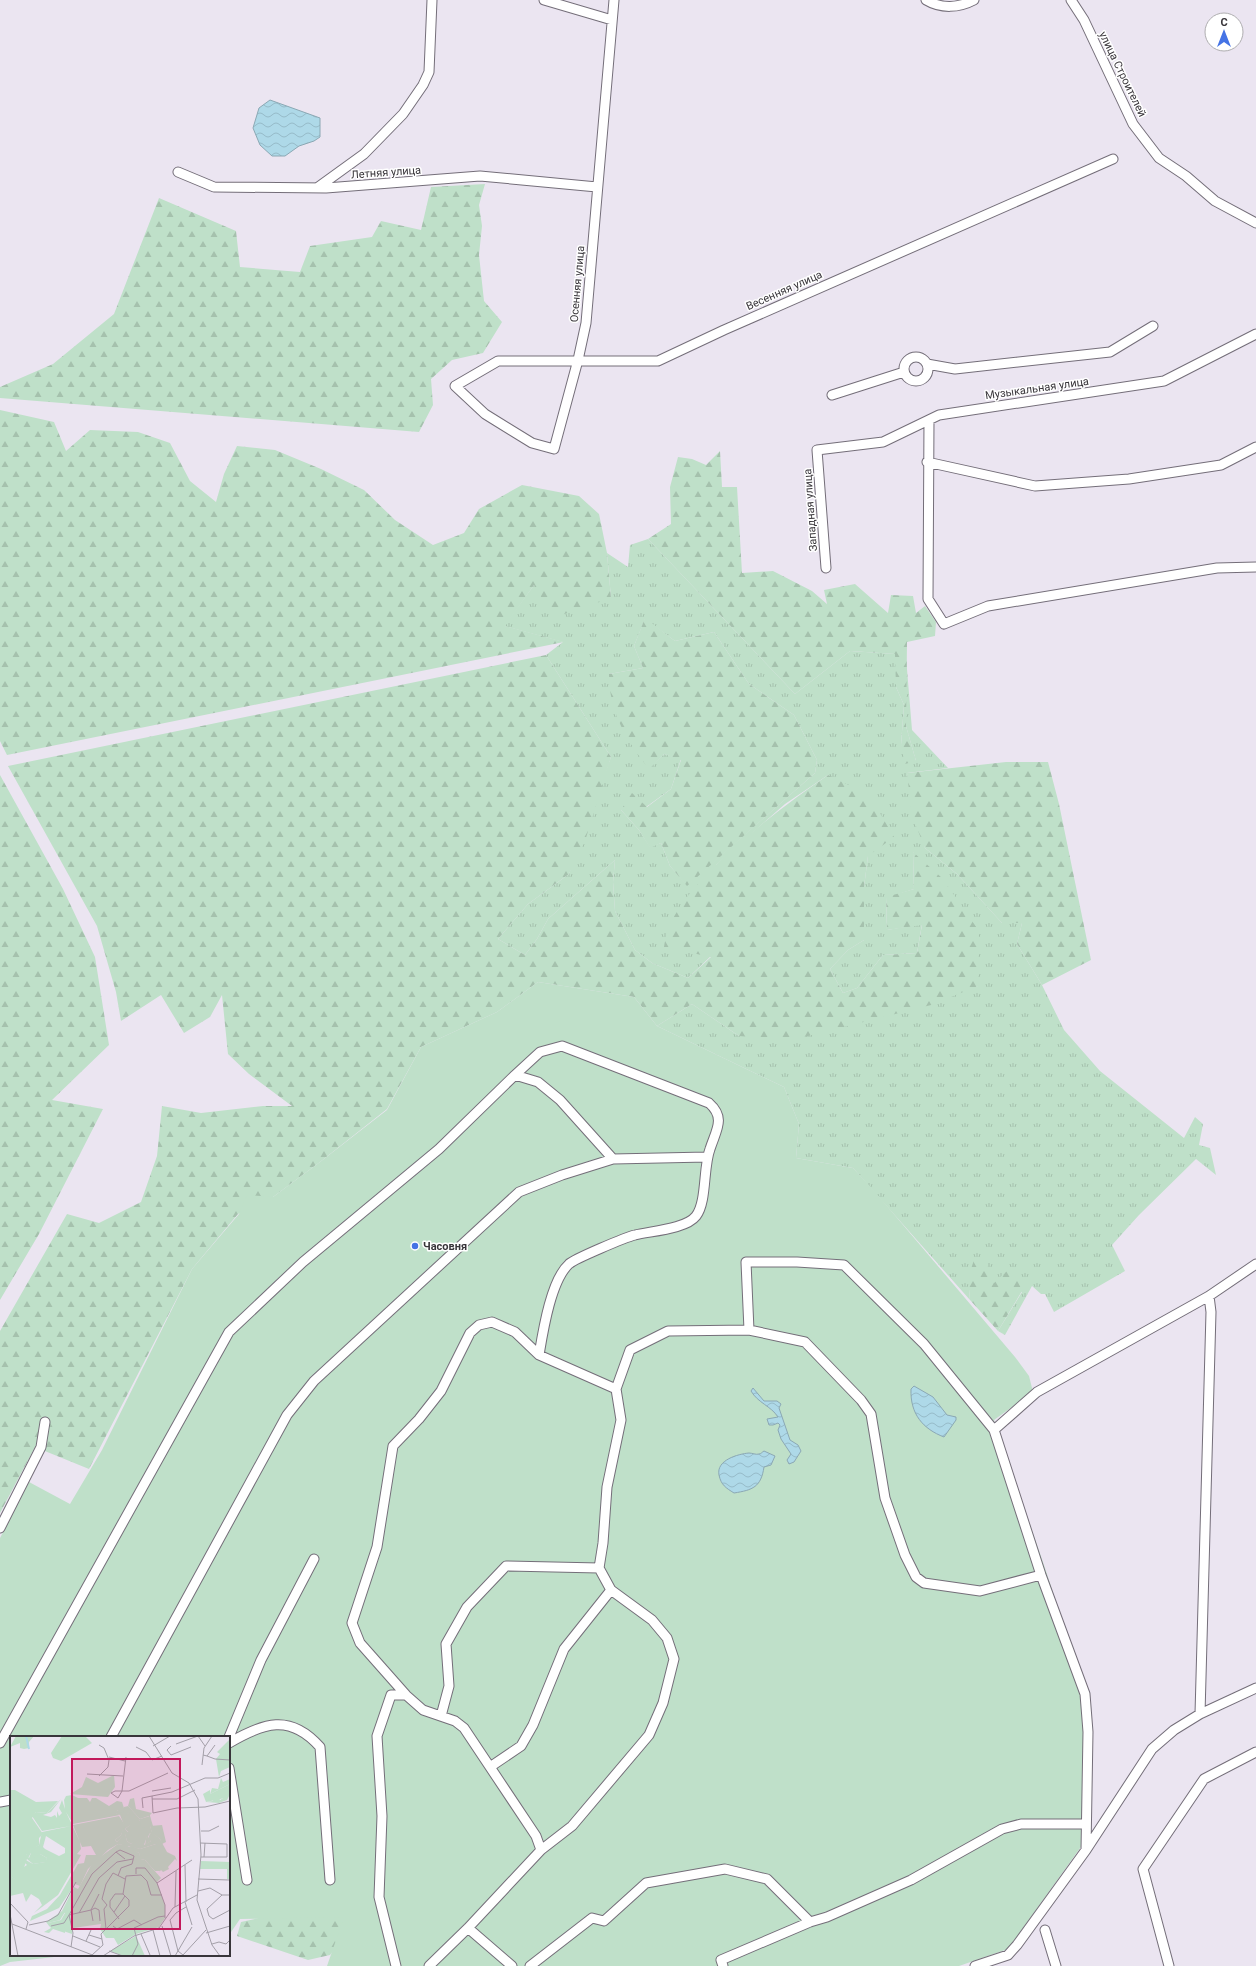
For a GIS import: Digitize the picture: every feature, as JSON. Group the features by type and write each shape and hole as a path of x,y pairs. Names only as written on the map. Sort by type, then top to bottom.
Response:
{"street":[{"path":"317,188 364,154 403,114 423,85 429,72 432,0"},
{"path":"544,0 612,20"},
{"name":"Осенняя улица","path":"455,386 485,414 532,443 554,448 578,360 586,323 614,0"},
{"path":"926,0 946,7 966,4 974,0"},
{"name":"улица Строителей","path":"1070,0 1084,20 1133,124 1159,158 1186,176 1215,201 1256,223"},
{"name":"Весенняя улица","path":"455,386 498,361 658,361 724,330 1113,159"},
{"name":"Летняя улица","path":"178,172 214,188 317,188 480,176 597,187"},
{"path":"927,364 955,369 1110,352 1153,326"},
{"name":"Музыкальная улица","path":"817,450 883,442 939,415 1164,381 1256,334"},
{"path":"910,358 922,358 927,364 928,372 920,381 908,379 904,372 905,364 910,358"},
{"path":"832,395 904,372"},
{"path":"929,420 927,462 928,599 944,624 988,606 1209,570 1256,567"},
{"path":"927,462 1035,486 1129,479 1221,465 1256,446"},
{"name":"Западная улица","path":"817,450 826,568"},
{"path":"0,1743 228,1332 303,1262 438,1149 540,1052 562,1046 709,1102 717,1110 720,1118 707,1157 701,1207 695,1216 688,1223 634,1235 570,1263 558,1277 542,1333 539,1355"},
{"path":"515,1075 538,1082 560,1100 613,1159"},
{"path":"112,1736 286,1415 314,1381 519,1192 562,1175 613,1159 707,1157"},
{"path":"749,1330 746,1262 797,1262 844,1265 924,1344 994,1430 1041,1575 1085,1694 1088,1732 1086,1850"},
{"path":"994,1430 1037,1392 1209,1296 1256,1264"},
{"path":"1200,1714 1211,1312 1209,1296"},
{"path":"541,1850 536,1836 464,1728 455,1721 423,1710 406,1695 360,1643 352,1624 377,1547 393,1446 441,1391 470,1333 479,1324 492,1322 515,1332 539,1355 616,1389"},
{"path":"429,1966 468,1928 541,1850 572,1826 650,1735 664,1703 674,1658 667,1638 652,1620 611,1590 599,1568 603,1543 607,1488 621,1420 616,1389 630,1350 668,1331 749,1330 804,1342 860,1400 871,1414 885,1498 905,1554 916,1577 924,1583 980,1591 1041,1575"},
{"path":"0,1528 41,1447 45,1422"},
{"path":"229,1736 261,1660 314,1559"},
{"path":"441,1716 449,1686 446,1644 467,1607 506,1566 599,1568"},
{"path":"490,1767 521,1746 533,1725 564,1649 611,1590"},
{"path":"975,1966 1008,1955 1018,1945 1086,1850 1152,1749 1174,1730 1200,1714 1256,1688"},
{"path":"396,1966 379,1897 382,1816 377,1736 391,1694 406,1695"},
{"path":"230,1742 252,1730 272,1724 294,1728 312,1737 320,1747 330,1880"},
{"path":"1169,1966 1143,1869 1204,1779 1256,1752"},
{"path":"230,1774 247,1880"},
{"path":"0,1802 10,1800"},
{"path":"723,1966 722,1960 810,1922 827,1917 911,1880 1002,1829 1021,1824 1086,1824"},
{"path":"530,1966 592,1918 604,1921 646,1883 725,1869 767,1879 810,1922"},
{"path":"468,1928 512,1966"},
{"path":"1045,1930 1056,1966"}],"green space":[{"path":"485,184 479,205 482,226 479,255 484,301 502,322 483,353 452,360 431,379 433,405 419,432 0,398 0,387 53,364 114,314 159,198 236,231 240,267 300,272 310,246 372,237 381,221 421,230 431,187"},
{"path":"0,410 54,422 66,451 90,430 138,432 170,443 190,481 216,502 224,474 237,446 275,450 321,469 364,490 395,520 433,545 464,533 479,509 522,485 579,496 599,514 607,553 611,598 553,618 534,585 505,626 564,642 7,755 0,741"},
{"path":"720,451 722,487 737,487 742,573 773,571 812,591 827,604 824,590 855,584 888,613 891,595 913,596 916,613 925,606 936,622 935,636 907,642 906,726 916,761 905,764 901,745 904,705 896,687 895,654 850,651 795,694 648,539 671,524 670,487 678,457 692,459 706,465"},
{"path":"648,539 795,694 850,651 896,654 896,687 904,705 901,745 916,761 906,726 906,657 912,730 948,768 907,773 925,848 957,874 1002,923 1022,923 1017,944 1042,985 1064,1030 1100,1071 1184,1138 1195,1117 1203,1124 1199,1145 1210,1148 1216,1175 1196,1159 1139,1215 1112,1245 1125,1271 1054,1312 1045,1294 1041,1294 1032,1286 1005,1335 998,1331 1022,1292 994,1284 969,1290 970,1300 853,1168 796,1158 799,1124 784,1087 657,1026 692,1004 739,1036 978,986 913,852 914,889 886,898 887,930 922,924 917,953 883,955 857,988 843,993 830,969 848,950 864,940 864,887 868,856 828,775 785,804 716,865 711,956 688,978 652,963 635,950 615,911 613,882 615,860 548,919 537,939 525,955 498,939 528,904 569,874 611,757 546,655 563,642 504,626 534,585 611,598 607,553 628,567 630,545","holes":["645,619 675,641 714,632 749,684 794,715 817,760 815,773 687,885 670,866 661,843 650,847 639,830 621,810 646,807 671,789 681,759 664,754 649,768 609,674 643,668 634,646"]},
{"path":"645,618 675,641 714,632 749,684 794,715 817,760 815,773 687,886 670,866 661,843 650,848 639,830 621,810 632,793 647,807 671,789 681,760 664,754 649,769 626,736 620,724 612,700 609,674 643,668 634,646"},
{"path":"546,655 611,757 585,841 569,874 528,904 498,939 525,955 537,939 548,919 615,860 613,882 615,911 635,950 652,963 688,978 711,957 664,947 668,929 679,908 716,865 738,844 762,824 828,775 869,795 894,837 868,856 864,887 864,940 848,950 830,969 843,993 857,988 883,955 917,953 922,925 887,930 886,897 914,889 913,852 942,878 979,931 978,986 931,1005 792,1040 739,1036 692,1004 657,1026 634,997 538,982 497,1012 421,1047 387,1109 273,1197 238,1214 192,1269 89,1469 35,1447 0,1513 0,1331 67,1214 99,1223 141,1202 157,1156 162,1106 201,1113 263,1106 292,1106 249,1074 228,1054 222,995 210,1017 184,1033 161,995 121,1021 116,992 97,926 8,766"},
{"path":"1006,762 1048,762 1059,804 1091,960 1042,985 1017,944 1022,923 1002,923 957,874 925,848 912,816 907,773"},
{"path":"0,775 63,889 95,957 109,1045 52,1100 103,1109 39,1234 0,1300"},
{"path":"538,982 634,997 657,1026 784,1087 799,1124 796,1158 853,1168 1015,1357 1029,1376 1033,1392 994,1420 1045,1568 1085,1691 1083,1844 1008,1949 959,1966 327,1966 344,1917 240,1919 230,1934 230,1736 10,1736 10,1956 63,1956 10,1962 0,1966 0,1538 29,1482 70,1504 102,1450 192,1269 239,1214 247,1195 273,1197 387,1110 421,1047 497,1012"},
{"path":"985,1259 994,1283 1007,1271 1016,1275 1022,1291 998,1331 970,1300 968,1278 974,1260"},
{"path":"286,1912 353,1913 347,1934 330,1955 308,1960 237,1936 241,1922"}],"water":[{"path":"270,100 320,118 320,137 314,141 299,146 285,156 272,156 260,145 253,128 259,108"},
{"path":"914,1386 933,1397 947,1415 956,1417 956,1420 944,1437 930,1430 915,1413 911,1398 911,1389"},
{"path":"753,1388 764,1401 777,1401 781,1404 779,1408 790,1440 798,1445 801,1451 794,1462 789,1464 787,1460 791,1454 781,1439 778,1430 780,1425 778,1423 769,1425 767,1419 778,1417 754,1395 751,1391"},
{"path":"764,1451 775,1456 771,1465 764,1467 761,1479 755,1486 751,1489 734,1493 724,1486 719,1475 719,1470 724,1462 734,1456 749,1453 760,1454"}],"place":[{"name":"Часовня","path":"415,1246"}]}
